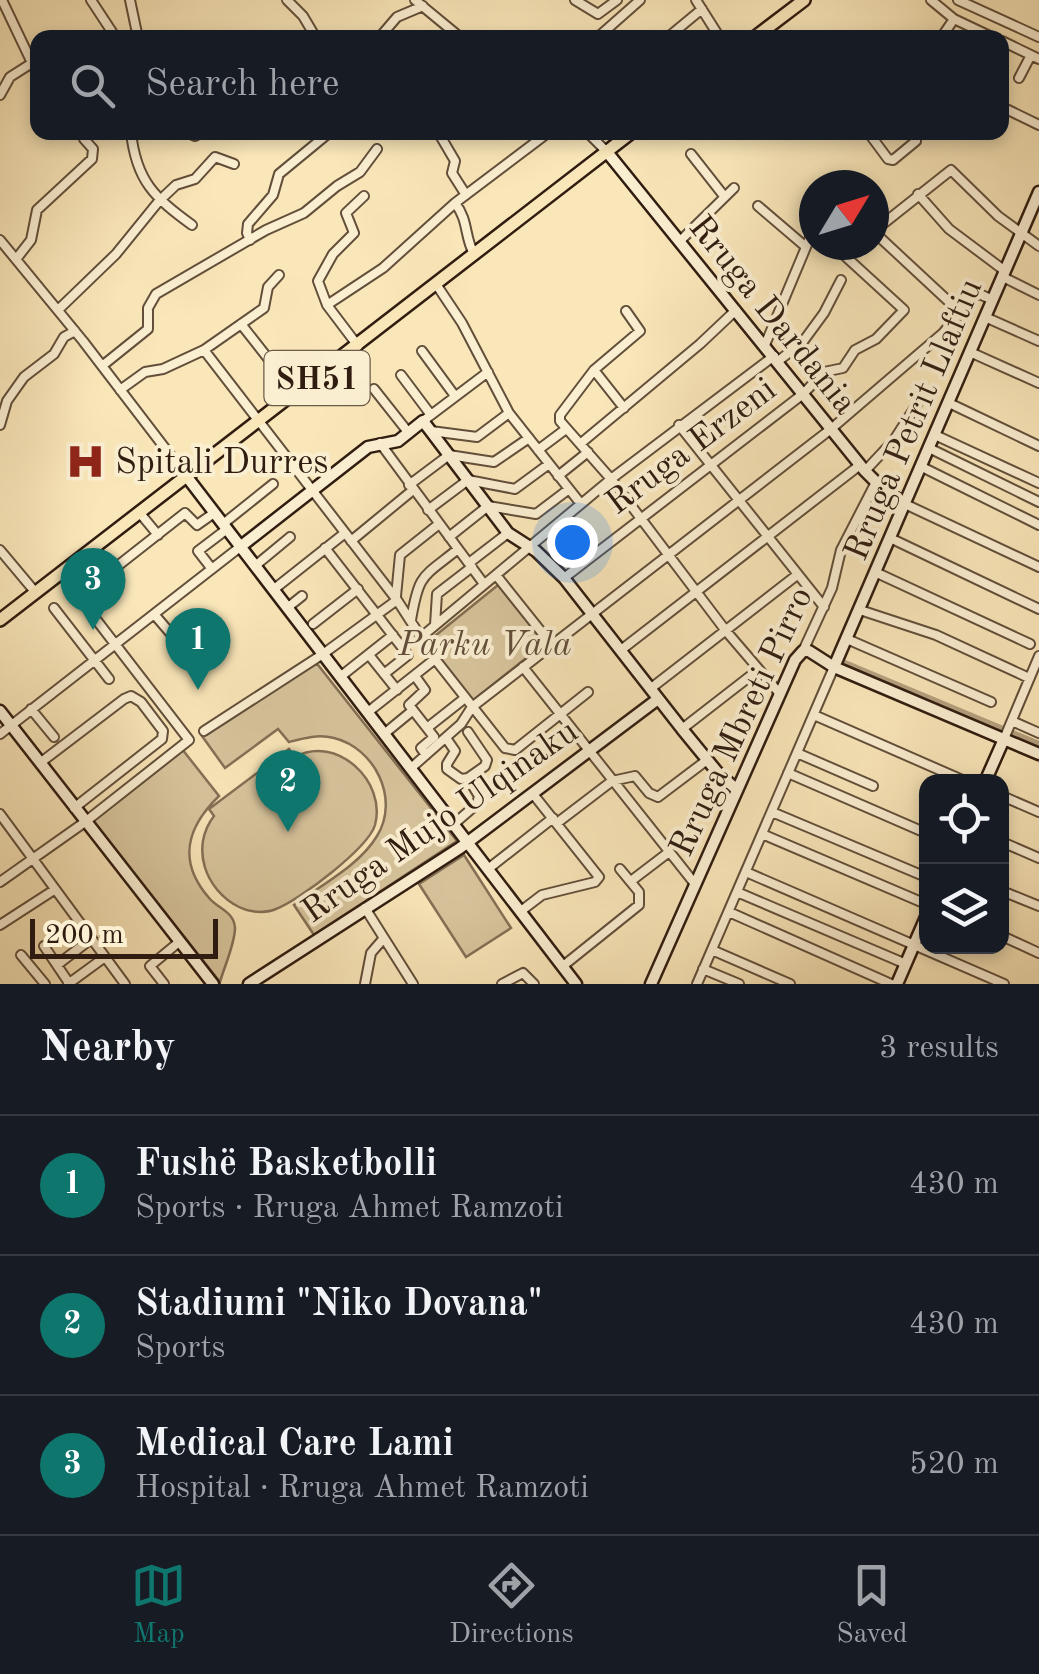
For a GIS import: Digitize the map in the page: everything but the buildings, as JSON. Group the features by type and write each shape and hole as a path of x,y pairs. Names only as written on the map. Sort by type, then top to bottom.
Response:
{"main road":[{"path":"765,30 804,0"},
{"name":"SH51","path":"1,617 260,422 622,140"}],"street":[{"path":"2,0 30,55"},
{"path":"91,0 111,30"},
{"path":"100,12 101,0"},
{"path":"130,0 136,30"},
{"path":"288,0 311,30"},
{"path":"575,0 598,14 617,0"},
{"path":"605,30 640,0"},
{"path":"696,0 715,30"},
{"path":"931,0 954,19 977,30"},
{"path":"958,0 1039,37"},
{"path":"386,30 397,17 419,3 451,30"},
{"path":"677,30 702,10"},
{"path":"946,30 954,19"},
{"path":"1009,44 1035,57 1018,78"},
{"path":"0,95 10,77 30,67"},
{"path":"0,70 10,77"},
{"path":"1009,111 1039,124"},
{"path":"16,258 31,240 37,210 92,159 93,149 85,140"},
{"path":"133,140 138,164 159,201 192,225"},
{"path":"250,240 246,233 248,224 273,195 279,174 320,140"},
{"path":"443,140 456,161 452,172 466,195"},
{"path":"327,305 383,268 455,203 538,140"},
{"path":"595,140 607,152"},
{"path":"874,140 893,160 915,140"},
{"path":"102,366 150,326 148,308 156,294 304,213 360,172 377,150"},
{"name":"Rruga Dardania","path":"607,152 862,468 905,504"},
{"path":"691,154 724,196"},
{"path":"58,310 108,263 176,184 195,179 216,157 234,164"},
{"path":"889,219 951,170 1020,235 1039,246"},
{"path":"680,240 734,188"},
{"path":"918,194 949,229 1004,274 1039,294"},
{"path":"358,346 327,305 318,280 333,254 354,233 346,213 364,196"},
{"name":"Rruga Petrit Llaftiu","path":"834,667 1038,198"},
{"path":"455,203 466,217 474,254"},
{"path":"758,206 799,241"},
{"path":"0,240 75,331 576,984"},
{"path":"889,246 960,312"},
{"path":"765,344 801,260"},
{"name":"Rruga Erzeni","path":"564,578 803,394 824,372 848,365 854,350 876,339 904,310 849,260"},
{"path":"120,390 146,372 163,370 204,350 264,308 268,287 279,275"},
{"path":"420,638 527,546 679,425 802,343 841,280"},
{"path":"436,284 462,323 509,412 580,504"},
{"path":"411,768 467,717 472,707 831,429 943,333 977,293 993,300"},
{"path":"580,444 736,310"},
{"path":"626,311 640,332 594,370 560,416 726,631 780,694"},
{"path":"985,317 1039,342"},
{"path":"241,324 296,394"},
{"path":"0,425 7,401 24,377 54,354 64,337 75,331"},
{"path":"204,350 397,600 434,659 509,750 515,750 588,692"},
{"path":"422,351 456,396"},
{"path":"970,352 1039,384"},
{"path":"594,370 624,408"},
{"path":"0,734 368,447 392,443 488,372"},
{"path":"401,376 427,418 431,432 508,533 564,578 707,760 738,790"},
{"path":"374,389 408,432"},
{"path":"621,650 766,536 862,468 894,440 920,401"},
{"path":"948,403 1039,446"},
{"path":"431,432 477,437 509,412"},
{"path":"679,425 824,607"},
{"path":"538,450 566,428"},
{"path":"934,435 1039,483"},
{"path":"273,590 326,548 348,537 449,456 494,462 529,438"},
{"path":"380,442 484,584"},
{"path":"929,448 1039,502"},
{"path":"558,476 588,452"},
{"path":"428,510 468,480 515,488 549,464"},
{"path":"922,467 1039,525"},
{"name":"Rruga Mbreti Pirro","path":"652,984 798,654 824,607 840,550 876,482"},
{"path":"212,568 198,551 273,484"},
{"path":"449,537 488,506 536,514 569,489"},
{"path":"905,504 1039,566"},
{"path":"140,512 158,535"},
{"path":"78,598 186,513 197,525 214,513"},
{"path":"204,731 323,654 397,600 400,555 439,524"},
{"path":"435,625 437,594 508,533"},
{"path":"255,566 290,537"},
{"path":"890,538 1039,608"},
{"path":"326,548 408,655 384,674"},
{"path":"0,550 36,593"},
{"path":"410,621 416,587 422,578 458,550"},
{"path":"876,572 1030,644"},
{"path":"0,882 85,822 189,740 60,574"},
{"path":"496,575 551,644"},
{"path":"650,688 796,575"},
{"path":"314,624 358,590"},
{"path":"287,608 302,596"},
{"path":"54,608 109,680"},
{"path":"860,610 936,636 1029,678"},
{"path":"154,614 183,648"},
{"path":"340,677 393,635"},
{"path":"847,639 991,702"},
{"path":"803,651 834,667 1008,730 1039,733"},
{"path":"369,654 397,690"},
{"path":"989,774 1039,656"},
{"path":"368,712 434,659"},
{"path":"523,667 695,884"},
{"path":"697,984 834,667"},
{"path":"682,729 758,670"},
{"path":"415,676 425,690 409,705 434,736 422,748 426,755"},
{"path":"40,763 131,696 141,702 163,731 162,739 74,808"},
{"path":"427,728 465,698"},
{"name":"Rruga Mujo Ulqinaku","path":"250,984 468,842 658,699"},
{"path":"31,709 54,737"},
{"path":"384,734 412,710"},
{"path":"0,711 214,984"},
{"path":"814,715 950,774"},
{"path":"1008,730 1039,754"},
{"path":"446,738 455,751 448,769 462,780 488,760 468,732"},
{"path":"797,753 873,786"},
{"path":"488,868 612,781 635,776 649,793 658,797 707,760"},
{"path":"788,773 919,831"},
{"path":"454,824 477,804 477,790 468,778"},
{"path":"521,911 542,895 598,879 533,794"},
{"path":"1009,799 1039,812"},
{"path":"772,812 919,875"},
{"path":"0,814 125,984"},
{"path":"762,834 919,901"},
{"path":"1009,845 1039,858"},
{"path":"631,882 669,852"},
{"path":"563,966 636,910 640,899 620,869"},
{"path":"746,872 1004,984"},
{"path":"0,925 54,890"},
{"path":"737,892 906,964"},
{"path":"1009,893 1039,906"},
{"path":"366,908 413,984"},
{"path":"729,912 894,984 919,933"},
{"path":"365,984 371,953 384,938"},
{"path":"58,965 92,939"},
{"path":"1009,939 1039,953"},
{"path":"164,984 150,966 180,942"},
{"path":"44,946 69,984 105,958"},
{"path":"712,950 790,984"},
{"path":"21,955 45,984"},
{"path":"704,968 738,984"},
{"path":"502,984 523,973 534,984"}],"green space":[{"name":"Parku Vala","path":"498,585 545,643 471,702 425,644"},
{"path":"312,664 318,665 457,841 314,935 294,905 350,865 370,846 383,822 384,791 372,764 361,752 334,738 317,736 289,742 278,729 225,768 202,736"},
{"path":"182,749 219,796 193,833 190,859 200,885 234,923 233,941 220,982 92,820"},
{"path":"289,749 295,757 326,752 355,766 373,793 375,825 360,847 301,895 272,911 247,910 217,890 205,867 203,841 214,816 209,809"},
{"path":"464,855 511,928 466,957 419,884"}],"waterway":[{"path":"845,663 1039,744"}],"place":[{"name":"Spitali Durres","path":"85,461"},
{"name":"Medical Care Lami","path":"93,630"},
{"name":"Fushë Basketbolli","path":"198,690"},
{"name":"Stadiumi \"Niko Dovana\"","path":"288,832"}]}
